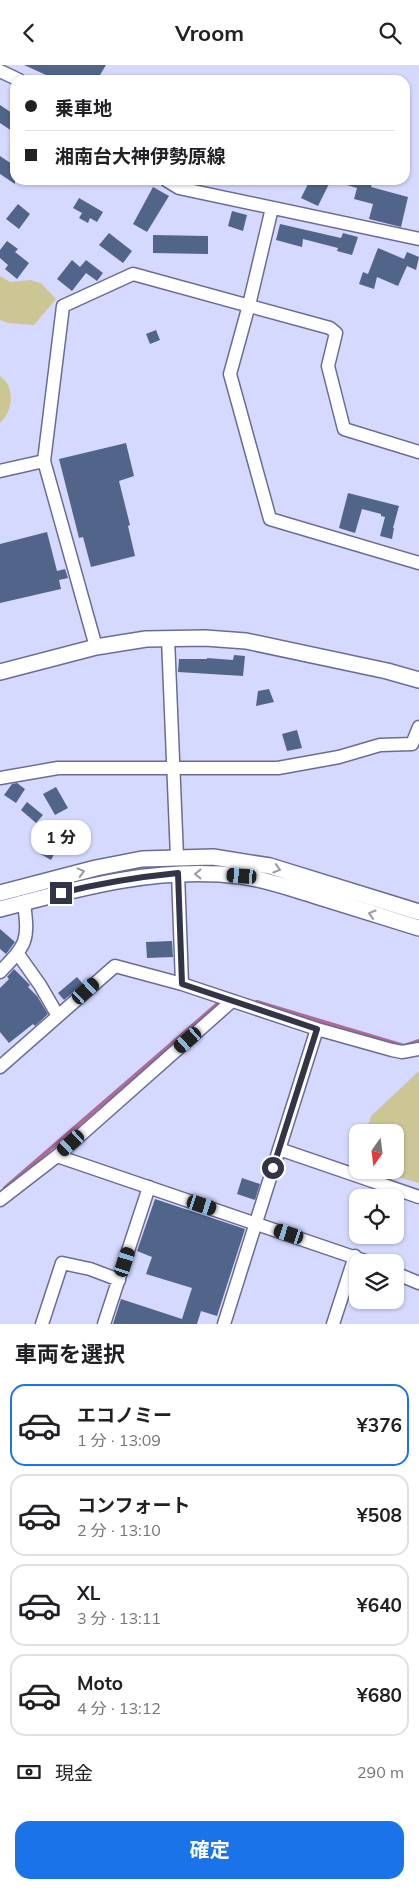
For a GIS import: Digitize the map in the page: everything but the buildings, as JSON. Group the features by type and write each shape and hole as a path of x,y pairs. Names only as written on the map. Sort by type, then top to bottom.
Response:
{"street":[{"path":"174,185 179,188 419,239"},
{"path":"272,208 250,305 230,374 270,519 419,563"},
{"path":"96,647 44,461 62,306 133,274 330,328 336,333 328,366 344,429 419,452"},
{"path":"0,471 44,461"},
{"path":"168,638 177,857"},
{"path":"0,672 96,647 146,639 206,638 246,641 387,671 419,680"},
{"path":"1,775 58,768 278,768 339,757 380,745 412,744 419,727"},
{"path":"0,893 96,868 142,859 213,857 270,866 419,912"},
{"path":"178,873 182,984"},
{"path":"0,909 99,884 178,873 242,876 269,882 419,928"},
{"path":"0,972 18,954 26,938 28,926 24,903"},
{"path":"18,954 40,985 58,1016"},
{"path":"0,1067 115,966 182,984 317,1029 392,1051 402,1052 419,1049"},
{"path":"0,1199 57,1156 232,1001"},
{"path":"224,1324 317,1029"},
{"path":"279,1149 419,1197"},
{"path":"57,1156 349,1254"},
{"path":"104,1324 149,1187"},
{"path":"42,1324 62,1263 90,1269 119,1281"},
{"path":"333,1324 349,1275"},
{"path":"404,1277 419,1283"}],"shaded area":[{"path":"0,276 10,282 31,280 42,284 56,299 34,325 8,323 0,320"},
{"path":"0,376 8,385 11,400 9,410 0,423"},
{"path":"419,1071 419,1183 404,1179 404,1124 368,1124 371,1116"}],"waterway":[{"path":"5,1188 221,1001"},
{"path":"257,1002 404,1046 419,1041"}],"route":[{"path":"61,893 99,884 178,873 182,984 317,1029 273,1168"}]}
